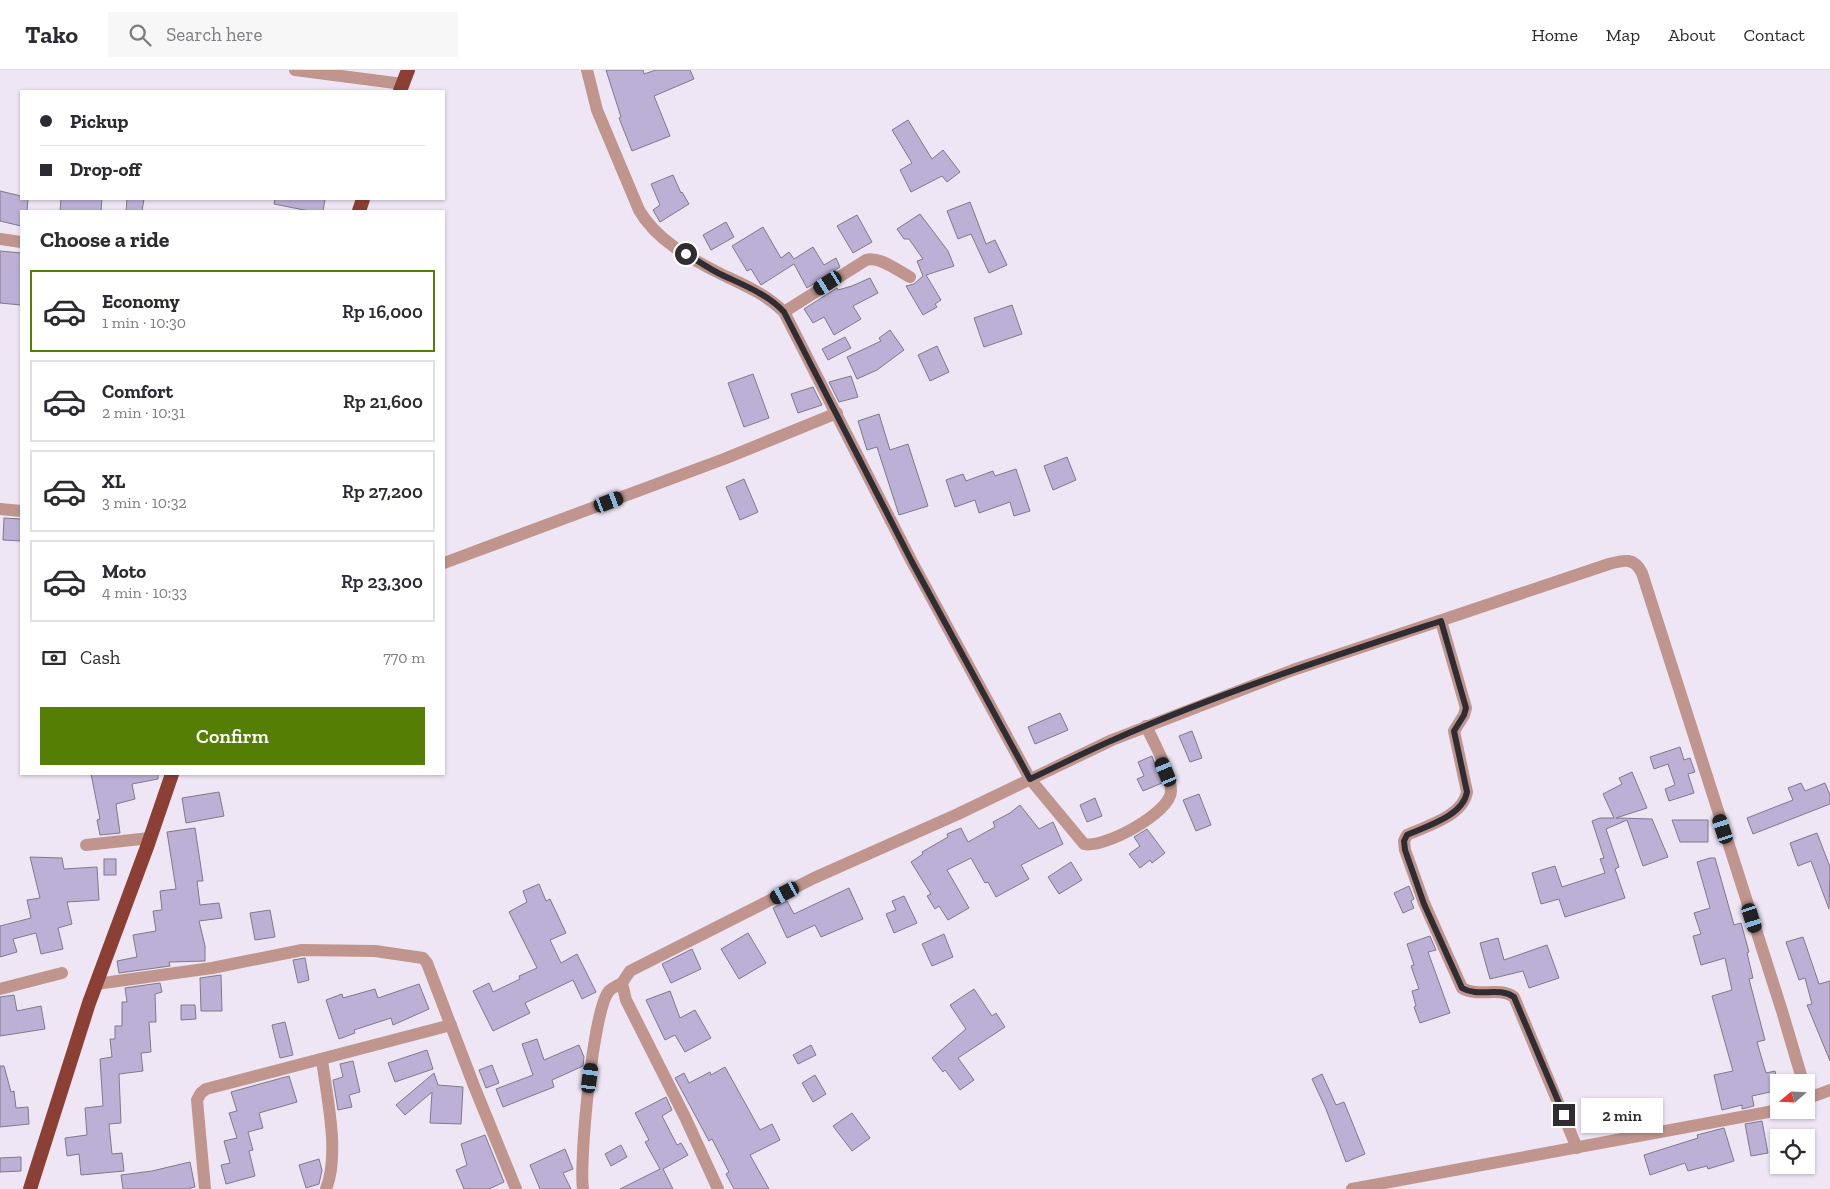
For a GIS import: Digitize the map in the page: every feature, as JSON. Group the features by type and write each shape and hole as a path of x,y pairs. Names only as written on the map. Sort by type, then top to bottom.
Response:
{"highway":[{"path":"402,88 408,70"},
{"path":"30,1189 96,984 172,775"}],"street":[{"path":"295,70 402,88"},
{"path":"587,70 597,110 639,210 649,226 657,234 686,254 719,273 761,293 775,302 784,312 912,562 1030,779 1084,844 1091,846 1104,842 1142,824 1164,807 1170,799 1171,790 1166,772 1146,726"},
{"path":"0,239 20,242"},
{"path":"784,312 871,258 910,277"},
{"path":"445,563 724,459 837,413"},
{"path":"0,508 20,512"},
{"path":"583,1189 583,1143 594,1044 608,992 622,983 630,971 814,878 958,814 1112,740 1293,670 1622,561 1632,561 1639,567 1801,1074"},
{"path":"1441,621 1466,708 1454,731 1467,792 1466,800 1456,811 1407,835 1404,841 1405,850 1424,904 1462,988 1474,993 1505,993 1514,997 1578,1148"},
{"path":"86,845 150,838"},
{"path":"96,984 212,968 302,950 375,951 415,955 423,958 427,963 516,1189"},
{"path":"0,989 62,973"},
{"path":"622,983 629,1008 685,1117 718,1189"},
{"path":"205,1189 197,1100 206,1089 451,1025"},
{"path":"322,1060 333,1153 332,1169 326,1189"},
{"path":"1815,1095 1830,1090"},
{"path":"1352,1189 1770,1112"}],"building":[{"path":"606,70 643,70 644,74 656,70 690,70 694,79 654,96 670,136 632,151 619,118 621,117"},
{"path":"908,120 932,159 943,150 960,172 947,182 942,176 911,192 900,170 912,163 892,130"},
{"path":"673,175 681,193 689,204 660,222 653,210 660,205 651,184"},
{"path":"0,191 20,196 20,200 28,200 27,210 20,210 20,226 0,221"},
{"path":"61,200 102,200 101,210 60,210"},
{"path":"127,200 144,200 142,210 126,210"},
{"path":"275,200 325,200 323,210 304,210 274,204"},
{"path":"970,202 986,244 995,240 1007,265 989,273 971,234 958,239 947,211"},
{"path":"920,214 948,251 954,266 926,275 941,300 935,304 937,307 923,315 906,286 914,284 923,276 917,261 923,259 909,239 904,239 897,229"},
{"path":"857,215 872,242 853,253 837,226"},
{"path":"726,222 734,237 711,250 703,235"},
{"path":"763,227 781,258 789,252 794,259 813,247 824,265 836,258 840,267 807,288 794,264 761,285 751,269 747,271 732,246"},
{"path":"0,251 20,253 20,305 0,303"},
{"path":"870,278 878,293 853,306 861,319 834,335 824,317 813,323 804,309 837,288 838,290 852,286"},
{"path":"1012,305 1022,334 984,347 974,318"},
{"path":"890,330 904,350 877,370 857,379 847,357 881,341 879,338"},
{"path":"845,337 851,348 828,360 822,349"},
{"path":"937,346 949,372 930,381 918,355"},
{"path":"753,374 769,418 744,427 728,383"},
{"path":"851,376 858,397 839,402 829,382"},
{"path":"813,387 822,405 798,413 791,394"},
{"path":"879,414 890,450 908,444 928,506 899,515 877,447 867,450 858,421"},
{"path":"1067,457 1076,480 1053,490 1044,466"},
{"path":"1016,469 1030,511 1014,516 1010,502 979,513 975,500 955,507 946,480 963,474 966,481 993,471 995,476"},
{"path":"744,479 758,512 740,520 726,487"},
{"path":"4,518 20,519 20,541 3,540"},
{"path":"1060,713 1068,730 1035,744 1028,727"},
{"path":"1192,731 1202,758 1190,762 1179,736"},
{"path":"1680,747 1684,760 1690,758 1695,772 1688,774 1694,793 1669,801 1665,789 1675,785 1668,764 1654,769 1650,757"},
{"path":"1152,756 1162,783 1143,791 1137,779 1144,776 1138,762"},
{"path":"1632,772 1647,808 1616,818 1652,819 1668,857 1643,866 1627,820 1606,829 1619,867 1615,869 1625,898 1565,917 1559,899 1541,904 1532,873 1555,866 1562,887 1605,873 1600,859 1604,858 1592,821 1600,818 1614,818 1603,794 1622,784 1619,778"},
{"path":"91,775 158,775 158,779 132,784 135,799 116,804 120,833 100,835 97,820 100,819"},
{"path":"1801,783 1805,791 1825,783 1830,795 1830,804 1753,834 1747,818 1793,800 1788,788"},
{"path":"219,792 224,816 186,823 182,798"},
{"path":"1199,794 1211,825 1196,831 1183,800"},
{"path":"1095,798 1102,816 1087,822 1080,805"},
{"path":"1020,805 1039,829 1053,822 1063,844 1021,865 1029,879 996,897 988,882 985,883 971,858 947,870 969,908 948,920 939,906 935,909 927,896 931,894 911,862 923,854 922,852 948,837 947,834 961,828 968,842 995,827 993,822"},
{"path":"1672,820 1708,820 1708,842 1680,842"},
{"path":"195,828 203,881 197,881 200,905 219,903 222,918 199,921 205,946 205,961 169,962 170,966 119,973 117,961 137,957 133,935 156,931 153,911 162,910 160,891 176,889 167,832"},
{"path":"1147,829 1165,853 1152,863 1150,860 1140,868 1129,854 1140,846 1134,837"},
{"path":"1817,833 1830,867 1829,909 1811,861 1798,866 1790,843"},
{"path":"30,857 62,858 64,869 97,867 99,900 67,902 72,924 58,928 63,949 41,954 36,933 13,939 17,952 0,957 0,926 31,918 27,900 40,898"},
{"path":"1715,858 1734,925 1741,923 1749,952 1747,953 1753,978 1749,979 1765,1040 1757,1042 1766,1073 1775,1071 1776,1074 1770,1074 1770,1092 1752,1096 1754,1106 1742,1109 1742,1105 1722,1110 1714,1075 1733,1071 1712,996 1732,990 1725,958 1701,965 1693,936 1701,934 1694,913 1710,908 1697,862"},
{"path":"104,859 116,859 116,875 104,875"},
{"path":"1071,862 1082,880 1059,894 1048,877"},
{"path":"539,884 546,901 550,899 566,933 550,940 561,963 577,954 596,992 582,999 573,980 525,1003 530,1013 493,1031 473,991 489,983 493,992 520,979 519,976 537,968 509,912 527,902 523,891"},
{"path":"1409,886 1414,899 1411,901 1414,908 1403,913 1394,893"},
{"path":"849,888 863,919 821,937 815,925 787,938 773,908 787,901 794,914"},
{"path":"904,896 917,923 894,933 886,914 896,910 892,901"},
{"path":"270,910 275,937 255,940 250,913"},
{"path":"748,933 766,963 739,979 721,949"},
{"path":"944,934 953,957 932,966 922,944"},
{"path":"1430,936 1436,950 1428,952 1450,1013 1420,1023 1414,1007 1416,1006 1412,991 1419,989 1411,966 1414,965 1407,944"},
{"path":"1803,937 1819,984 1830,981 1830,1061 1807,1005 1812,1004 1805,978 1799,980 1786,942"},
{"path":"1498,938 1504,960 1547,945 1559,978 1529,988 1523,971 1490,979 1480,943"},
{"path":"692,949 701,969 671,983 662,964"},
{"path":"305,958 309,980 298,983 293,960"},
{"path":"221,975 222,1011 201,1011 200,978"},
{"path":"160,983 162,992 155,994 156,1022 149,1022 151,1052 141,1053 143,1071 119,1074 121,1123 109,1124 112,1154 122,1153 124,1171 81,1175 79,1154 67,1156 65,1138 87,1135 85,1108 103,1106 100,1059 112,1057 110,1039 115,1039 115,1026 122,1026 122,1002 127,1002 125,988"},
{"path":"419,984 429,1009 393,1025 391,1018 354,1030 355,1033 339,1039 326,1000 342,994 343,998 375,989 378,998"},
{"path":"974,989 992,1016 996,1013 1005,1027 958,1058 974,1080 960,1090 945,1070 943,1072 932,1058 966,1029 950,1005"},
{"path":"670,991 680,1018 695,1010 711,1038 685,1052 675,1035 665,1040 646,1000"},
{"path":"14,995 17,1011 41,1006 45,1029 0,1036 0,997"},
{"path":"181,1005 195,1005 196,1019 181,1020"},
{"path":"285,1022 293,1055 280,1058 272,1025"},
{"path":"537,1039 544,1060 579,1045 584,1057 583,1066 552,1080 554,1087 503,1107 496,1089 533,1075 522,1044"},
{"path":"811,1045 816,1055 798,1064 793,1055"},
{"path":"427,1050 433,1069 395,1082 388,1063"},
{"path":"353,1061 360,1092 349,1095 352,1107 338,1110 333,1080 343,1077 340,1064"},
{"path":"492,1065 499,1083 486,1088 479,1070"},
{"path":"0,1066 4,1066 11,1092 14,1091 16,1108 28,1107 29,1124 0,1127"},
{"path":"725,1067 760,1130 772,1124 780,1140 750,1155 769,1189 734,1189 726,1174 729,1172 712,1139 709,1141 675,1078 684,1073 689,1083 710,1072 711,1075"},
{"path":"434,1073 438,1085 463,1087 461,1124 430,1123 432,1092 405,1115 396,1105"},
{"path":"1322,1074 1336,1105 1344,1102 1365,1154 1346,1162 1326,1109 1312,1079"},
{"path":"815,1075 826,1094 813,1102 802,1083"},
{"path":"289,1076 297,1102 259,1113 263,1128 248,1132 253,1150 249,1151 255,1176 226,1184 221,1165 230,1163 224,1141 237,1138 229,1113 237,1111 231,1092"},
{"path":"666,1097 672,1110 662,1116 677,1145 681,1143 688,1155 663,1169 673,1189 620,1189 660,1169 645,1142 649,1140 635,1113"},
{"path":"852,1113 870,1138 852,1151 833,1126"},
{"path":"1762,1121 1768,1153 1751,1156 1745,1124"},
{"path":"1724,1128 1734,1161 1708,1169 1707,1166 1688,1171 1685,1163 1650,1175 1644,1155 1698,1138 1697,1135"},
{"path":"485,1135 504,1182 489,1189 464,1189 456,1170 467,1165 461,1144"},
{"path":"621,1145 627,1157 611,1166 605,1154"},
{"path":"565,1149 573,1169 563,1173 571,1189 540,1189 530,1165"},
{"path":"21,1157 21,1171 0,1172 0,1158"},
{"path":"319,1159 322,1170 319,1184 306,1188 299,1165"},
{"path":"190,1162 195,1187 187,1189 123,1189 121,1175 152,1171"}],"route":[{"path":"686,254 719,273 761,293 775,302 784,312 795,330 912,562 1030,779 1112,740 1164,719 1293,670 1441,621 1466,708 1454,731 1467,792 1466,800 1456,811 1407,835 1404,841 1405,850 1424,904 1462,988 1468,992 1496,991 1510,994 1514,997 1564,1115"}]}
